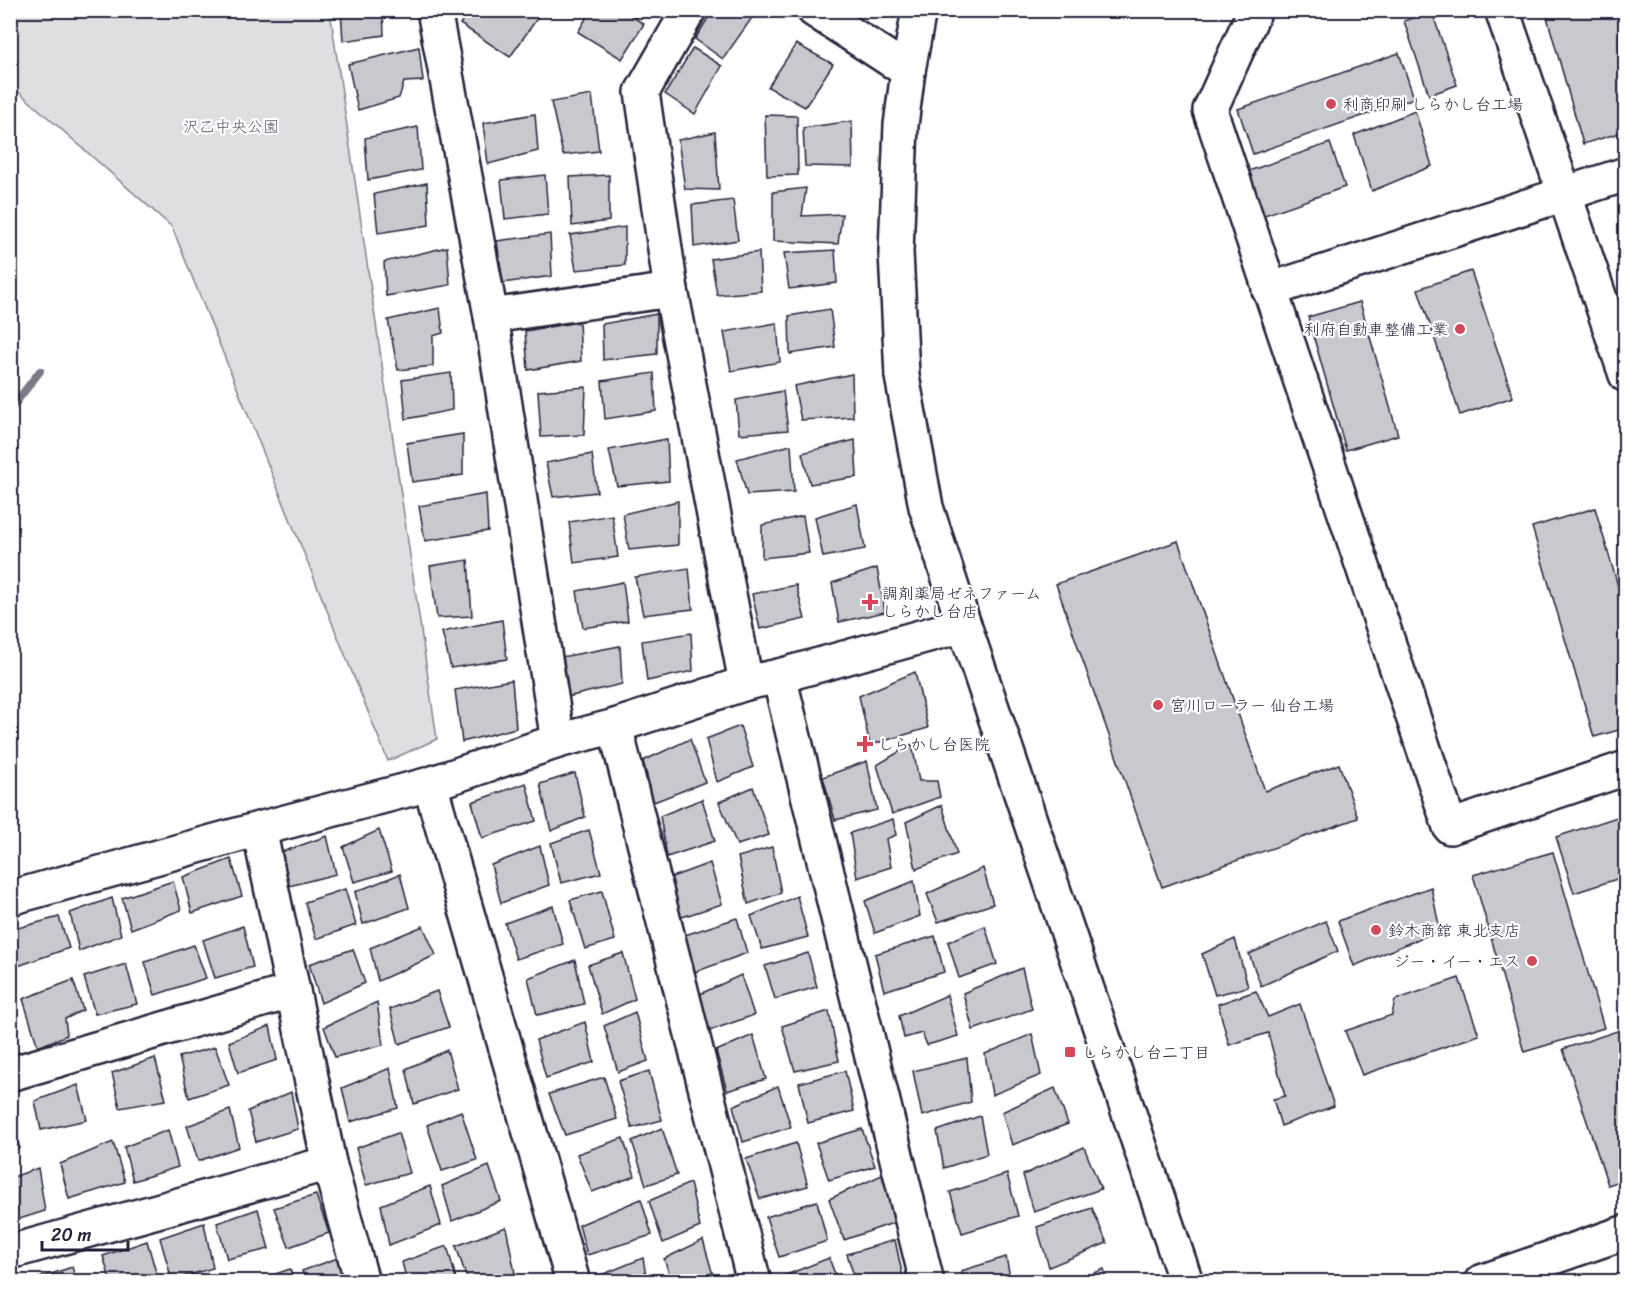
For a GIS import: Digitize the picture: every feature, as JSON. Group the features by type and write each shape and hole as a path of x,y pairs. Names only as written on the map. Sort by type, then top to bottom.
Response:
{"street":[{"path":"434,10 491,316 558,741"},
{"path":"689,10 642,92 671,290 746,683"},
{"path":"814,10 908,71"},
{"path":"919,10 901,125 896,252 902,376 926,507 1186,1281"},
{"path":"1255,10 1210,110 1450,827 1626,768"},
{"path":"1502,10 1626,375"},
{"path":"1269,290 1626,174"},
{"path":"491,316 671,290"},
{"path":"10,898 430,784 558,741 615,726 746,683 964,625"},
{"path":"779,676 927,1281"},
{"path":"615,726 754,1281"},
{"path":"430,784 573,1281"},
{"path":"259,829 329,1163 362,1281"},
{"path":"10,1074 293,991"},
{"path":"10,1252 329,1163"},
{"path":"1481,1281 1626,1232"}],"green space":[{"name":"沢乙中央公園","path":"11,10 330,11 437,739 388,761 172,227 11,85"}],"building":[{"path":"341,10 383,10 384,35 343,41"},
{"path":"469,10 543,10 510,57 460,24"},
{"path":"591,10 622,10 644,24 622,59 578,32"},
{"path":"713,10 748,10 754,15 723,59 695,39"},
{"path":"1545,10 1626,10 1626,131 1583,144"},
{"path":"1432,12 1457,85 1429,95 1404,21"},
{"path":"796,44 833,64 805,107 768,87"},
{"path":"419,47 423,81 404,82 399,98 358,110 348,64"},
{"path":"693,48 722,66 695,114 665,94"},
{"path":"1399,53 1414,98 1253,154 1238,109"},
{"path":"592,95 599,151 563,155 551,102"},
{"path":"1415,111 1432,166 1372,191 1354,135"},
{"path":"535,114 538,151 488,164 483,123"},
{"path":"765,115 797,116 798,175 767,176"},
{"path":"852,121 853,167 805,166 803,128"},
{"path":"418,127 421,170 368,180 365,138"},
{"path":"715,132 719,190 685,189 678,140"},
{"path":"1330,143 1345,187 1253,219 1237,175"},
{"path":"545,175 548,214 505,219 501,180"},
{"path":"609,175 609,221 572,226 570,177"},
{"path":"427,183 429,225 378,233 374,194"},
{"path":"806,188 802,216 842,214 838,244 773,241 773,192"},
{"path":"733,200 738,240 694,247 692,205"},
{"path":"625,227 625,265 576,270 570,235"},
{"path":"550,234 552,276 503,283 497,241"},
{"path":"447,247 450,285 386,296 384,262"},
{"path":"835,250 837,283 789,289 784,253"},
{"path":"759,252 761,291 717,295 711,259"},
{"path":"1471,271 1513,397 1460,415 1418,289"},
{"path":"1360,302 1398,435 1346,450 1308,317"},
{"path":"440,308 443,333 433,336 433,366 398,370 388,320"},
{"path":"830,309 835,347 790,354 789,316"},
{"path":"657,314 657,354 603,360 602,324"},
{"path":"579,322 581,361 528,370 525,331"},
{"path":"777,323 780,362 731,371 724,332"},
{"path":"451,373 452,410 406,419 402,380"},
{"path":"654,373 656,411 605,419 602,381"},
{"path":"852,374 853,417 801,420 794,386"},
{"path":"586,387 584,435 541,437 538,391"},
{"path":"783,391 788,430 739,434 736,400"},
{"path":"463,434 463,475 412,482 407,443"},
{"path":"667,439 669,481 617,486 609,450"},
{"path":"855,440 857,477 810,484 802,453"},
{"path":"791,445 794,492 747,495 737,459"},
{"path":"592,454 597,492 553,497 546,463"},
{"path":"486,494 488,531 425,541 419,506"},
{"path":"678,501 678,545 629,550 623,514"},
{"path":"857,504 865,549 823,557 815,517"},
{"path":"1595,508 1626,613 1626,728 1594,737 1532,527"},
{"path":"612,515 618,557 574,563 569,522"},
{"path":"803,516 809,553 762,558 762,525"},
{"path":"1178,541 1265,791 1339,764 1358,818 1162,887 1056,584"},
{"path":"468,560 472,616 437,618 430,566"},
{"path":"689,568 693,609 643,615 635,577"},
{"path":"877,568 885,612 839,622 832,583"},
{"path":"623,582 628,621 583,628 577,591"},
{"path":"796,585 805,619 760,629 752,594"},
{"path":"502,620 507,659 451,668 442,632"},
{"path":"691,633 693,671 647,681 642,641"},
{"path":"620,646 622,684 567,697 556,658"},
{"path":"915,672 928,728 870,745 859,696"},
{"path":"512,680 516,728 462,742 455,690"},
{"path":"740,726 753,767 717,782 706,739"},
{"path":"690,739 705,782 654,802 643,761"},
{"path":"912,744 919,781 937,781 940,797 892,814 877,765"},
{"path":"867,761 877,810 835,820 823,777"},
{"path":"575,773 585,817 551,831 540,784"},
{"path":"526,783 536,821 482,838 472,802"},
{"path":"753,787 769,835 737,845 719,802"},
{"path":"702,799 715,841 667,857 660,816"},
{"path":"942,805 957,854 916,869 906,822"},
{"path":"1626,814 1626,876 1574,893 1556,837"},
{"path":"893,819 896,835 886,839 891,867 857,878 850,833"},
{"path":"379,830 392,871 354,882 343,847"},
{"path":"589,830 601,873 561,883 551,843"},
{"path":"327,836 336,874 285,887 279,853"},
{"path":"540,846 549,885 501,903 491,865"},
{"path":"772,847 781,893 748,904 738,857"},
{"path":"1553,852 1604,1028 1524,1052 1473,875"},
{"path":"231,859 242,896 192,913 183,877"},
{"path":"710,863 722,904 679,918 669,878"},
{"path":"983,868 993,904 938,922 927,894"},
{"path":"400,874 409,908 363,924 355,892"},
{"path":"173,881 181,910 131,929 122,898"},
{"path":"914,881 920,916 875,933 865,901"},
{"path":"1431,887 1440,930 1354,966 1338,921"},
{"path":"345,889 356,925 316,939 305,902"},
{"path":"602,891 615,940 585,949 570,900"},
{"path":"797,896 808,937 762,949 751,916"},
{"path":"112,898 121,935 79,951 70,913"},
{"path":"553,906 563,944 516,959 505,923"},
{"path":"59,917 69,948 18,966 10,939 10,930"},
{"path":"737,918 747,953 695,972 685,935"},
{"path":"1326,921 1338,951 1261,986 1249,954"},
{"path":"243,926 253,967 215,978 203,940"},
{"path":"423,926 436,955 378,981 370,948"},
{"path":"985,926 997,964 959,978 948,942"},
{"path":"935,936 944,972 884,991 875,954"},
{"path":"1235,939 1248,987 1215,995 1202,954"},
{"path":"194,945 206,978 155,995 145,962"},
{"path":"353,949 365,983 321,1003 309,964"},
{"path":"623,953 635,999 602,1014 588,965"},
{"path":"808,953 817,987 775,999 765,966"},
{"path":"575,960 584,1004 537,1015 528,978"},
{"path":"126,964 137,1004 95,1014 84,977"},
{"path":"1022,968 1032,1009 973,1030 963,993"},
{"path":"741,975 754,1015 709,1031 698,995"},
{"path":"1459,978 1479,1035 1362,1075 1345,1031 1392,1015 1395,1000"},
{"path":"73,980 83,1010 65,1019 67,1035 38,1047 23,999"},
{"path":"437,991 449,1027 399,1044 390,1009"},
{"path":"1256,991 1268,1017 1300,1004 1334,1106 1281,1126 1273,1099 1285,1096 1268,1033 1229,1045 1218,1004"},
{"path":"947,995 958,1036 927,1045 922,1033 904,1038 899,1016"},
{"path":"377,1002 383,1045 335,1057 324,1027"},
{"path":"829,1011 839,1061 795,1071 782,1026"},
{"path":"635,1012 648,1061 618,1072 604,1026"},
{"path":"585,1022 594,1062 546,1078 536,1040"},
{"path":"270,1026 277,1060 238,1073 229,1042"},
{"path":"1626,1028 1626,1179 1608,1185 1563,1049"},
{"path":"1032,1034 1041,1075 992,1095 985,1054"},
{"path":"753,1035 766,1079 727,1091 716,1051"},
{"path":"215,1047 229,1085 189,1098 179,1057"},
{"path":"447,1050 458,1089 414,1104 406,1069"},
{"path":"155,1058 166,1100 120,1108 112,1073"},
{"path":"967,1058 971,1102 922,1116 913,1071"},
{"path":"390,1068 398,1108 350,1122 342,1088"},
{"path":"649,1071 662,1120 632,1128 618,1081"},
{"path":"845,1071 854,1111 808,1123 799,1083"},
{"path":"604,1077 617,1119 565,1135 549,1094"},
{"path":"78,1085 87,1120 41,1130 35,1101"},
{"path":"778,1086 791,1127 743,1142 733,1106"},
{"path":"1055,1088 1068,1124 1012,1145 1002,1112"},
{"path":"291,1092 298,1129 256,1142 248,1111"},
{"path":"230,1110 239,1147 198,1161 187,1126"},
{"path":"461,1111 477,1160 442,1171 427,1125"},
{"path":"980,1116 987,1154 944,1168 937,1131"},
{"path":"10,1120 20,1148 10,1150"},
{"path":"662,1128 677,1175 646,1185 632,1141"},
{"path":"862,1129 875,1166 829,1180 816,1143"},
{"path":"168,1130 178,1167 133,1181 124,1147"},
{"path":"398,1133 410,1173 366,1185 356,1148"},
{"path":"623,1138 635,1176 592,1192 577,1154"},
{"path":"113,1142 125,1182 69,1199 60,1164"},
{"path":"796,1143 808,1186 760,1199 746,1159"},
{"path":"1084,1147 1101,1189 1034,1212 1023,1175"},
{"path":"489,1166 501,1201 452,1221 442,1186"},
{"path":"38,1168 45,1211 10,1222 10,1178"},
{"path":"1007,1174 1018,1216 962,1233 950,1192"},
{"path":"882,1175 896,1222 844,1240 829,1199"},
{"path":"690,1183 700,1227 663,1243 649,1201"},
{"path":"430,1186 441,1225 389,1245 381,1205"},
{"path":"316,1195 329,1233 289,1247 274,1208"},
{"path":"641,1199 652,1235 587,1255 579,1225"},
{"path":"817,1201 827,1241 779,1257 766,1217"},
{"path":"1092,1208 1107,1243 1049,1267 1037,1227"},
{"path":"258,1209 269,1249 227,1259 217,1223"},
{"path":"204,1223 213,1268 172,1280 160,1238"},
{"path":"506,1227 515,1273 493,1282 468,1282 456,1246"},
{"path":"703,1240 715,1282 672,1282 664,1259"},
{"path":"895,1240 904,1282 856,1282 847,1254"},
{"path":"147,1241 158,1279 151,1282 111,1282 103,1256"},
{"path":"447,1246 457,1282 407,1282 402,1262"},
{"path":"346,1255 355,1282 306,1282 302,1271"},
{"path":"1006,1257 1011,1282 965,1282 961,1271"},
{"path":"643,1258 647,1282 595,1282 594,1278"},
{"path":"829,1258 838,1282 782,1282 781,1277"},
{"path":"72,1267 77,1282 39,1282 39,1278"},
{"path":"290,1269 294,1282 253,1282"},
{"path":"1104,1269 1108,1282 1073,1282"}],"waterway":[{"path":"10,410 40,371"}],"place":[{"name":"利商印刷 しらかし台工場","path":"1331,104"},
{"name":"利府自動車整備工業","path":"1460,329"},
{"name":"調剤薬局ゼネファーム しらかし台店","path":"870,602"},
{"name":"宮川ローラー 仙台工場","path":"1158,705"},
{"name":"しらかし台医院","path":"865,744"},
{"name":"鈴木商舘 東北支店","path":"1376,930"},
{"name":"ジー・イー・エス","path":"1532,961"},
{"name":"しらかし台二丁目","path":"1070,1052"}]}
